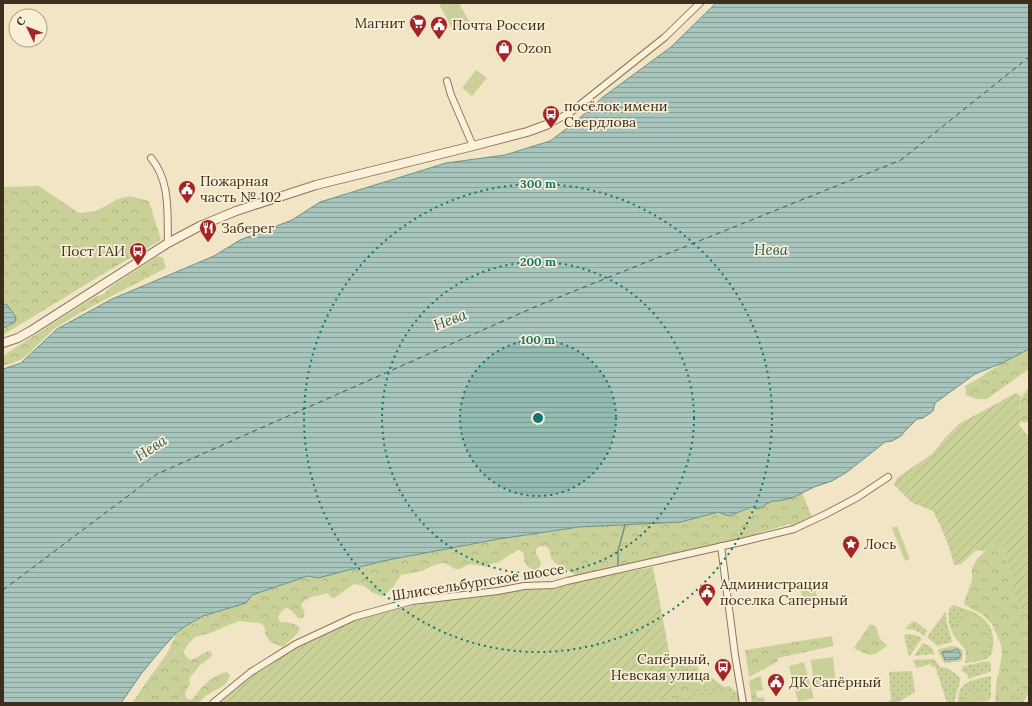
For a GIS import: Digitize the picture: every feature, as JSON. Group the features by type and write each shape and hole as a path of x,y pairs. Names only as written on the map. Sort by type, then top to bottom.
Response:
{"street":[{"path":"3,343 18,338 32,330 168,243 200,226 236,211 316,185 527,132 549,124 571,112 665,37 700,3"},
{"path":"447,81 473,146"},
{"path":"151,158 157,166 164,183 167,209 168,243"},
{"name":"Шлиссельбургское шоссе","path":"213,703 251,672 296,644 354,617 412,601 498,591 524,586 553,585 756,538 800,526 858,497 888,477"},
{"path":"720,546 743,703"}],"green space":[{"path":"459,3 469,21 453,30 439,4"},
{"path":"476,70 487,78 472,96 462,88"},
{"path":"39,186 79,213 96,211 118,199 130,196 149,201 161,240 3,335 3,187"},
{"path":"158,256 163,258 166,268 85,310 55,328 24,358 3,366 3,357 7,353 96,296 104,294 109,288"},
{"path":"1029,349 1029,369 987,399 976,399 966,395 965,386 1002,363"},
{"path":"1029,388 1029,421 1025,423 1020,421 1022,416 1019,404"},
{"path":"1016,393 1021,396 1019,406 1022,416 1019,425 1029,437 1029,612 1020,609 1013,590 1004,545 1001,544 990,547 983,552 981,550 975,551 961,564 954,565 945,538 933,511 911,502 894,485 897,478 932,454 959,424"},
{"path":"802,493 812,517 793,526 789,524 725,543 613,568 575,575 558,565 553,560 549,549 545,546 540,546 536,549 536,554 541,562 540,567 535,570 530,568 524,562 523,552 518,550 498,563 485,567 469,564 460,569 455,569 442,563 422,571 401,575 393,587 382,596 373,593 364,586 354,584 333,599 327,593 312,597 306,599 301,605 305,613 303,618 298,618 287,608 282,611 278,618 281,622 292,623 300,628 298,633 283,647 270,642 265,633 265,628 262,624 258,623 239,621 210,633 195,637 183,652 186,656 190,660 211,651 212,656 200,665 189,679 190,684 185,693 186,698 191,700 208,681 222,673 227,672 230,675 222,687 205,697 199,703 132,703 167,654 177,632 203,616 246,603 252,595 308,576 318,578 383,561 499,539 579,527 681,522 718,512 729,516 773,501 792,498"},
{"path":"897,526 910,559 905,561 892,528"},
{"path":"997,544 1004,545 1013,590 1020,609 1029,612 1029,688 1024,690 1019,680 1016,679 1014,703 995,703 996,685 1002,655 1001,645 992,624 983,615 965,605 964,602 972,580 972,569 976,560 987,549"},
{"path":"653,567 677,693 653,703 220,703 255,674 299,646 357,620 414,605 525,588 569,583"},
{"path":"811,579 819,601 806,606 798,584"},
{"path":"953,605 977,614 989,625 992,634 993,647 991,655 987,659 965,663 966,652 953,634 950,625 948,615 950,608"},
{"path":"964,609 978,618 987,627 990,637 990,644 988,652 984,658 968,660 967,647 955,635 950,625 957,622 968,621 970,618 963,611"},
{"path":"946,611 946,620 952,642 937,646 927,637"},
{"path":"913,621 918,623 927,631 924,636 915,630 905,629"},
{"path":"870,624 876,627 880,639 887,645 877,653 865,654 854,648"},
{"path":"909,634 922,638 909,657 904,635"},
{"path":"832,636 833,646 778,658 777,662 749,677 745,650"},
{"path":"923,643 932,648 934,654 914,656"},
{"path":"952,646 962,650 963,655 961,661 944,663 938,651 939,649"},
{"path":"833,657 836,684 814,687 811,660"},
{"path":"934,659 940,667 947,668 960,679 955,703 947,703 935,666 932,667 930,664 916,668 913,660"},
{"path":"988,661 991,664 990,672 968,679 967,674 961,671 963,666"},
{"path":"804,662 814,698 798,702 789,666"},
{"path":"696,663 699,671 704,672 724,687 729,686 739,694 740,703 653,703 676,693 672,666"},
{"path":"684,668 692,673 703,673 715,683 714,685 702,688 677,700 672,698 669,696 669,693 673,687 683,679 680,673 681,669"},
{"path":"912,671 915,692 897,703 886,703 891,700 889,672"},
{"path":"761,676 763,690 756,691 757,698 764,697 765,703 752,703 749,681"},
{"path":"990,676 991,698 988,701 986,693 967,695 966,703 958,702 960,689 963,685"},
{"path":"1016,679 1018,679 1026,690 1029,688 1029,692 1023,703 1014,703"},
{"path":"724,690 732,693 738,703 725,703 721,694"},
{"path":"986,693 988,701 966,703 967,695"},
{"path":"709,694 722,694 728,703 674,703"}],"water":[{"name":"Нева","path":"716,3 1029,3 1029,349 1002,363 975,374 935,403 933,411 923,418 917,419 901,436 892,441 885,442 847,472 832,481 814,487 792,498 773,501 756,509 752,507 729,516 718,512 681,522 579,527 499,539 383,561 318,578 308,576 252,595 246,603 203,616 187,625 177,632 160,651 141,674 121,703 3,703 3,369 21,363 57,329 112,299 214,256 240,240 292,220 320,202 446,163 505,155 550,141 574,123 603,97 671,47"},
{"path":"5,304 16,317 15,322 3,328 3,305"},
{"path":"958,649 960,655 958,659 945,660 942,652"}],"waterway":[{"path":"618,568 618,551 625,525"}],"ferry route":[{"path":"3,590 157,474 537,306 901,160 1029,57"}],"place":[{"name":"Магнит","path":"418,38"},
{"name":"Почта России","path":"439,40"},
{"name":"Ozon","path":"504,63"},
{"name":"посёлок имени Свердлова","path":"551,129"},
{"name":"Пожарная часть № 102","path":"187,204"},
{"name":"Заберег","path":"208,243"},
{"name":"Пост ГАИ","path":"138,266"},
{"name":"Лось","path":"851,559"},
{"name":"Администрация поселка Саперный","path":"707,607"},
{"name":"Сапёрный, Невская улица","path":"723,682"},
{"name":"ДК Сапёрный","path":"776,697"}]}
